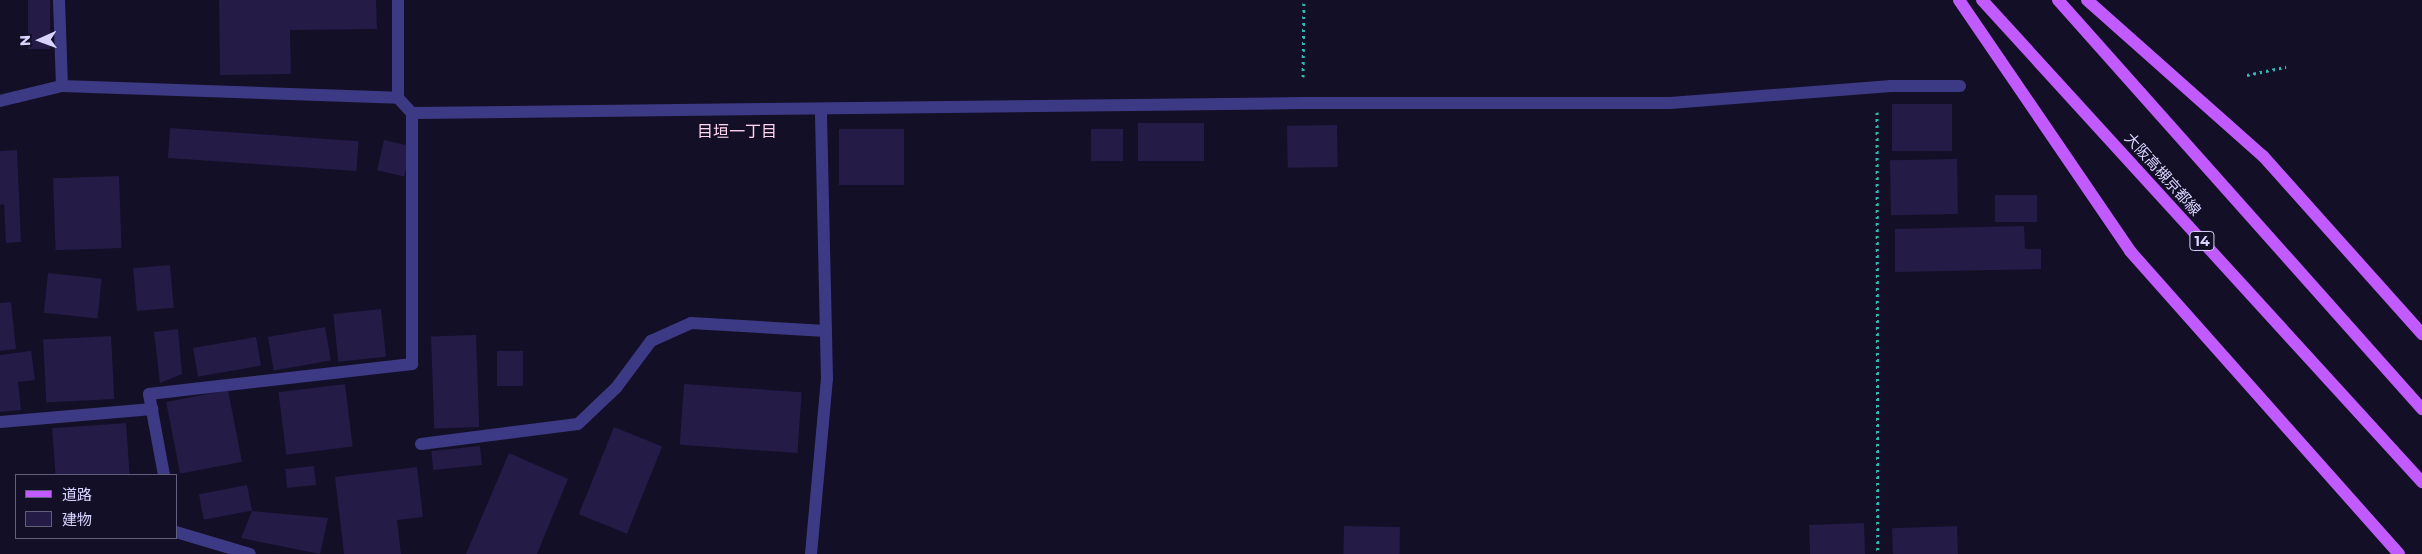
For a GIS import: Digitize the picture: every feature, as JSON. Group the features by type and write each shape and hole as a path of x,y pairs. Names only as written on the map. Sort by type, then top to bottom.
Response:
{"main road":[{"path":"1959,0 2130,251 2399,554"},
{"name":"大阪高槻京都線","path":"1982,0 2422,482"},
{"path":"2058,0 2422,409"},
{"path":"2087,0 2263,156 2422,334"}],"street":[{"path":"58,0 62,86"},
{"path":"164,474 149,394 412,364 412,113 398,98 398,0"},
{"path":"0,101 62,86 398,98"},
{"path":"412,113 821,110 1303,103 1670,103 1877,89 1960,86"},
{"path":"811,554 827,379 821,110"},
{"path":"421,444 578,424 616,388 651,341 691,323 826,331"},
{"path":"0,422 152,409"},
{"path":"178,533 250,554"}],"path":[{"path":"1303,103 1304,0"},
{"path":"2247,75 2286,67"},
{"path":"1877,89 1878,554"}],"building":[{"path":"28,0 50,0 50,49 28,49"},
{"path":"219,0 376,0 377,29 290,30 291,74 220,75"},
{"path":"1892,104 1952,104 1952,151 1892,151"},
{"path":"1138,123 1204,123 1204,161 1138,161"},
{"path":"1337,125 1338,167 1288,168 1287,126"},
{"path":"170,128 359,141 356,171 168,158"},
{"path":"839,129 904,129 904,185 839,185"},
{"path":"1091,129 1123,129 1123,161 1091,161"},
{"path":"384,140 411,146 404,177 377,170"},
{"path":"17,150 21,242 6,243 4,204 0,205 0,151"},
{"path":"1957,159 1958,214 1891,215 1890,160"},
{"path":"119,176 122,248 56,250 53,178"},
{"path":"1995,195 2037,195 2037,222 1995,222"},
{"path":"2024,226 2025,249 2041,249 2041,269 1895,272 1895,229"},
{"path":"170,265 174,308 137,311 133,268"},
{"path":"48,273 102,279 98,318 44,313"},
{"path":"11,302 16,349 0,351 0,303"},
{"path":"381,309 386,357 338,362 333,314"},
{"path":"325,327 331,360 274,371 268,337"},
{"path":"178,329 182,374 160,383 154,332"},
{"path":"476,335 479,427 434,429 431,337"},
{"path":"111,336 114,399 46,402 43,340"},
{"path":"256,337 261,366 198,377 193,348"},
{"path":"31,351 35,380 18,382 21,410 0,412 0,355"},
{"path":"497,351 523,351 523,386 497,386"},
{"path":"345,384 353,447 286,455 278,392"},
{"path":"684,384 802,392 797,453 680,445"},
{"path":"228,390 242,462 180,474 166,402"},
{"path":"126,423 130,474 55,474 52,428"},
{"path":"614,427 662,446 627,534 579,514"},
{"path":"480,446 482,465 433,470 431,451"},
{"path":"509,453 568,479 537,554 466,554"},
{"path":"314,466 316,485 287,488 285,469"},
{"path":"417,467 423,517 397,520 401,554 344,554 335,477"},
{"path":"247,485 252,511 204,520 199,494"},
{"path":"252,511 328,518 320,554 241,538"},
{"path":"1864,523 1865,554 1810,554 1809,525"},
{"path":"1344,526 1400,527 1400,554 1344,554"},
{"path":"1957,526 1958,554 1893,554 1892,528"}],"district":[{"name":"目垣一丁目","path":"737,132"}]}
